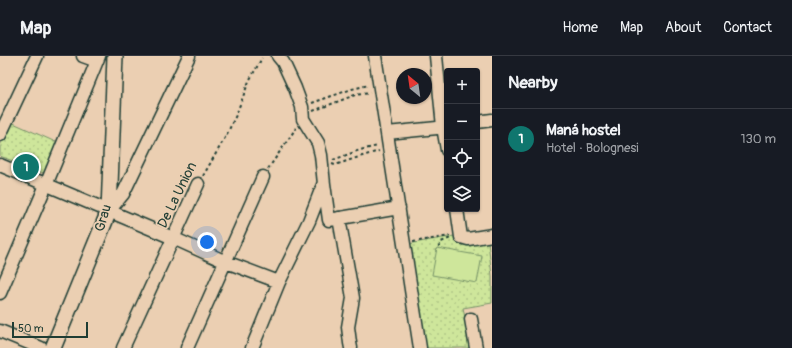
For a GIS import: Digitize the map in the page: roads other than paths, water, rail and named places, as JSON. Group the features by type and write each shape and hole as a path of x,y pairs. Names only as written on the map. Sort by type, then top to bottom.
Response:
{"street":[{"path":"0,135 37,56"},
{"path":"0,293 98,59 83,56"},
{"name":"Grau","path":"53,348 108,211 115,56"},
{"path":"108,211 123,194 190,56"},
{"path":"278,56 283,62 295,88 303,113 318,143 321,155 329,220 399,208"},
{"path":"375,56 420,348"},
{"path":"436,56 444,119"},
{"path":"480,122 492,120"},
{"path":"389,142 444,127"},
{"path":"0,165 226,262 279,282"},
{"path":"186,348 263,177"},
{"name":"De La Union","path":"123,348 198,184"},
{"path":"252,348 279,282 309,221 324,184"},
{"path":"457,212 459,236 468,239 492,235"},
{"path":"339,218 352,298 348,327 351,348"},
{"path":"471,319 476,348"},
{"path":"0,331 40,348"}],"place":[{"name":"Maná hostel","path":"26,167"}]}
